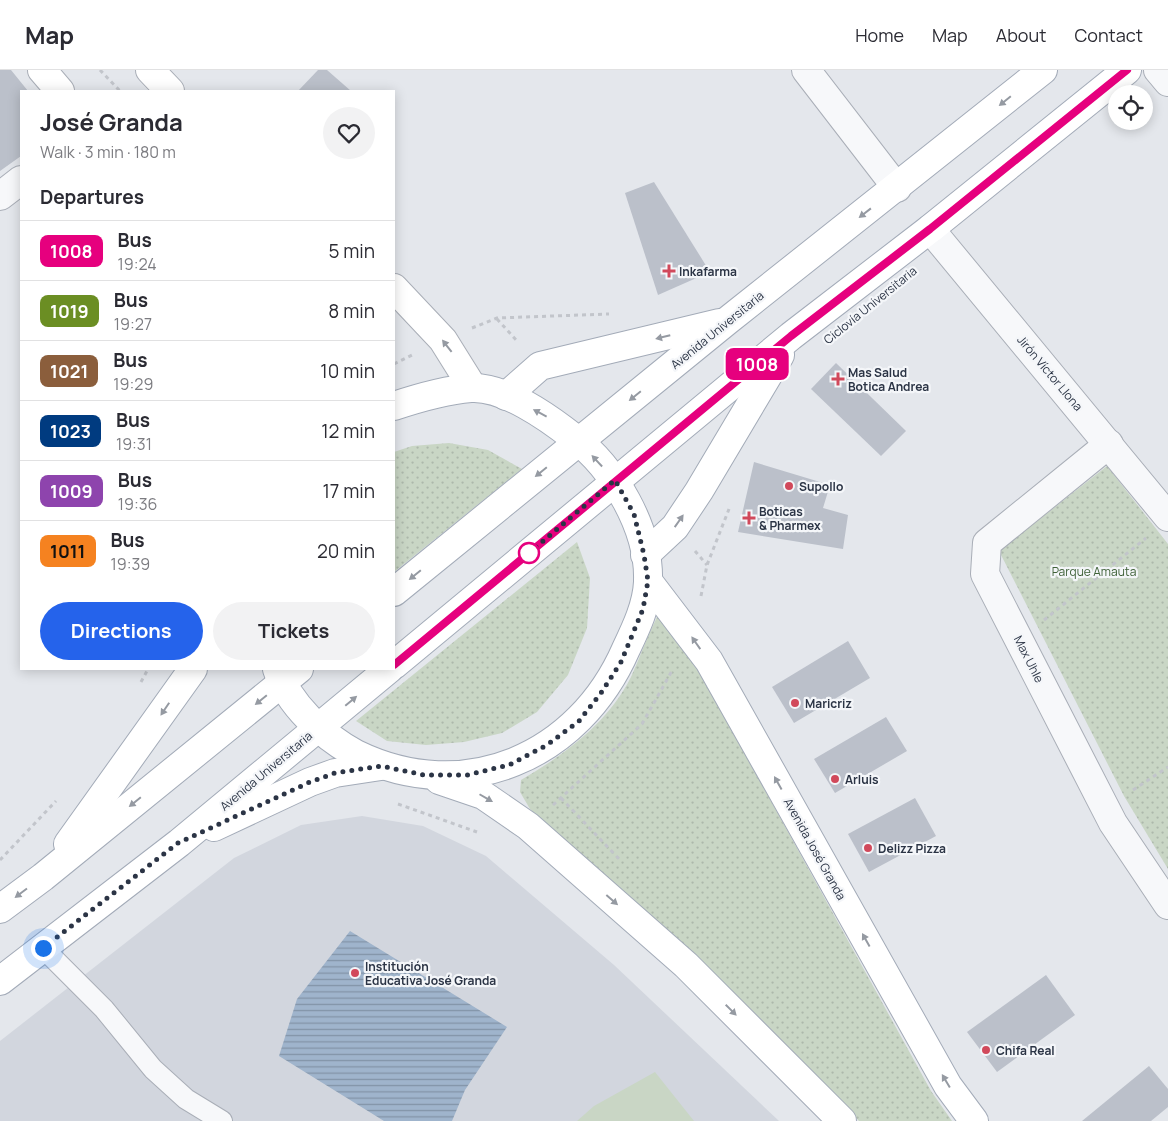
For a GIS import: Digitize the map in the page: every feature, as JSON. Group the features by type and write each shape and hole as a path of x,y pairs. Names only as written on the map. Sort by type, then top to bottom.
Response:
{"main road":[{"path":"42,70 59,90"},
{"path":"150,70 169,90"},
{"name":"Avenida Universitaria","path":"395,591 727,321 897,188 1043,70"},
{"path":"395,664 791,336 930,229 1127,70"},
{"path":"395,289 448,347 473,388"},
{"path":"506,396 540,366 727,321"},
{"path":"646,568 685,512 791,336"},
{"path":"395,406 436,394 473,388 506,396 548,418 579,442 615,480 634,514 646,568 643,609 621,662 601,693 579,721 547,745 509,765 467,775 424,775"},
{"name":"Avenida José Granda","path":"646,568 709,661 948,1086 974,1121"},
{"path":"43,877 104,796 192,670"},
{"name":"Avenida Universitaria","path":"0,982 178,843 389,670"},
{"path":"0,909 43,877 286,673 317,729 342,746 381,766 424,775 483,795 528,826 686,965 842,1121"},
{"path":"178,843 310,782 335,773 381,766"}],"street":[{"path":"806,70 897,188"},
{"path":"1158,70 1168,82"},
{"path":"0,196 20,181"},
{"name":"Jirón Víctor Llona","path":"930,229 1168,517"},
{"name":"Max Uhle","path":"1109,444 987,543 985,574 1114,823 1168,905"}],"lane":[{"path":"43,948 104,1009 153,1069 186,1099 222,1121"}],"path":[{"path":"100,70 119,90"},
{"path":"497,318 612,314"},
{"path":"708,565 732,502"},
{"path":"1041,622 1147,537"},
{"path":"1128,793 1168,767"}],"shaded area":[{"name":"Institución Educativa José Granda","path":"362,816 423,826 486,856 614,965 779,1121 0,1121 0,1041 234,858 301,825"}],"green space":[{"path":"449,443 488,450 522,469 395,571 395,452 412,446"},
{"name":"Parque Amauta","path":"1107,466 1168,544 1168,869 1124,796 999,551"},
{"path":"577,542 590,578 587,628 568,675 537,712 502,733 464,742 426,745 387,741 356,721"},
{"path":"657,617 663,619 686,647 931,1091 952,1121 859,1121 789,1048 530,809 520,792 521,780 569,749 610,709 631,677"},
{"path":"655,1072 694,1121 577,1121 594,1106"}],"water":[{"path":"350,931 507,1027 465,1090 452,1121 384,1121 279,1056 297,999"}],"building":[{"path":"0,70 11,70 27,90 20,90 20,157 0,171"},
{"path":"318,70 327,70 350,90 299,90"},
{"path":"654,182 710,272 658,295 625,193"},
{"path":"836,363 906,431 881,456 811,389"},
{"path":"754,462 830,485 823,508 848,515 843,549 738,532"},
{"path":"848,641 870,678 794,723 772,687"},
{"path":"886,717 907,751 835,793 814,759"},
{"path":"915,798 936,836 869,872 848,834"},
{"path":"1046,975 1075,1015 997,1072 967,1032"},
{"path":"1149,1066 1168,1089 1168,1107 1151,1121 1082,1121"}],"bus line":[{"name":"1008","path":"395,664 791,336 930,229 1127,70"}],"place":[{"name":"Inkafarma","path":"669,271"},
{"name":"Mas Salud Botica Andrea","path":"838,379"},
{"name":"Supollo","path":"789,486"},
{"name":"Boticas & Pharmex","path":"749,518"},
{"name":"Maricriz","path":"795,703"},
{"name":"Arluis","path":"835,779"},
{"name":"Delizz Pizza","path":"868,848"},
{"name":"Institución Educativa José Granda","path":"355,973"},
{"name":"Chifa Real","path":"986,1050"}],"route":[{"path":"43,948 178,843 310,782 335,773 381,766 424,775 467,775 509,765 547,745 579,721 601,693 621,662 643,609 648,581 634,514 615,480 529,553"}]}
